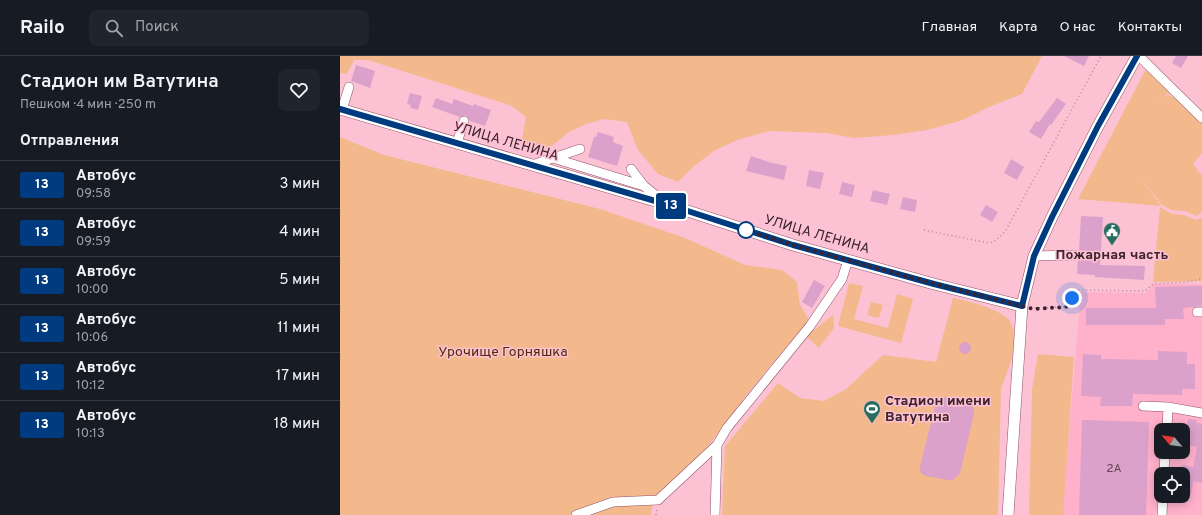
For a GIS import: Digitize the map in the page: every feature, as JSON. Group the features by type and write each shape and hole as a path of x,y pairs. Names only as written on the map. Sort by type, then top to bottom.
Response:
{"main road":[{"path":"1008,515 1022,306 1034,256 1098,126 1138,56"},
{"name":"УЛИЦА ЛЕНИНА","path":"341,110 669,205 793,245 934,284 1022,306"}],"street":[{"path":"1138,56 1202,118"},
{"path":"341,110 350,87"},
{"path":"457,143 464,121"},
{"path":"532,165 580,149"},
{"path":"553,158 644,186"},
{"path":"631,169 644,186 669,205"},
{"path":"1034,256 1074,255"},
{"path":"576,515 613,502 658,500 717,445 727,428 810,326 842,279 848,260"},
{"path":"1143,406 1168,407 1202,413"},
{"path":"1167,423 1168,407"},
{"path":"715,515 717,445"},
{"path":"1162,515 1163,503"}],"path":[{"path":"924,230 989,243 994,242 999,238 1006,230 1102,56"},
{"path":"1022,306 1033,309 1066,307 1078,290 1146,291 1153,284 1188,282 1202,279"}],"shaded area":[{"path":"1153,284 1202,284 1202,515 1062,515 1081,292 1146,293"}],"green space":[{"path":"340,56 1042,56 1022,94 989,107 963,120 927,130 893,135 854,138 826,133 769,131 737,140 714,151 694,166 678,182 658,174 638,150 627,122 604,119 586,124 569,132 553,145 535,151 521,145 526,117 512,106 368,60 354,60 347,74 340,73"},
{"path":"1146,69 1173,95 1166,94 1157,104 1166,95 1175,97 1202,120 1202,153 1193,164 1202,176 1202,212 1196,216 1185,211 1171,210 1162,205 1140,178 1161,206 1078,199"},
{"name":"Урочище Горняшка","path":"340,137 384,155 600,209 685,238 745,265 782,270 797,282 800,305 809,320 747,394 703,453 653,501 651,515 340,515"},
{"path":"1160,207 1172,214 1184,215 1196,220 1202,217 1202,281 1153,282"},
{"path":"849,283 863,286 854,319 888,328 897,294 913,299 901,343 838,326"},
{"name":"Стадион имени Ватутина","path":"953,298 975,303 992,309 1005,316 1009,320 1014,335 1014,344 1010,363 1001,388 998,515 722,515 725,446 778,383 800,398 824,401 846,389 883,355 936,362"},
{"path":"871,302 883,305 879,318 867,315"},
{"path":"833,315 834,328 819,348 806,336"},
{"path":"1038,354 1074,357 1063,515 1029,515 1032,389"}],"building":[{"path":"1064,56 1089,56 1084,66"},
{"path":"1176,56 1188,56 1181,68 1172,63"},
{"path":"356,65 375,71 370,88 351,81"},
{"path":"410,93 422,96 418,110 410,108 411,105 407,104"},
{"path":"436,98 452,104 454,99 473,106 474,104 491,110 485,126 470,121 466,115 460,117 432,107"},
{"path":"1057,98 1066,104 1051,125 1050,124 1041,139 1029,132 1036,121 1039,122"},
{"path":"598,132 614,137 613,142 623,146 617,166 588,157 594,137 596,137"},
{"path":"751,156 787,166 784,180 746,171"},
{"path":"1011,159 1024,167 1017,180 1004,173"},
{"path":"809,170 824,173 820,189 806,186"},
{"path":"842,182 855,185 852,197 839,194"},
{"path":"873,190 890,194 887,205 870,201"},
{"path":"903,197 917,200 915,212 900,209"},
{"path":"986,205 998,212 992,222 980,215"},
{"path":"1081,216 1103,217 1100,265 1145,266 1144,280 1095,277 1095,275 1077,274 1078,259 1080,255"},
{"path":"814,280 825,286 812,308 802,302"},
{"path":"1202,286 1202,306 1183,308 1184,319 1165,319 1165,325 1086,325 1086,308 1156,308 1155,287"},
{"path":"963,342 967,342 971,348 967,354 963,354 959,350 959,346"},
{"path":"1158,351 1187,352 1187,364 1195,364 1195,389 1182,389 1182,395 1133,394 1132,406 1100,406 1101,397 1081,396 1083,354 1101,355 1101,359 1158,360"},
{"path":"946,397 968,403 974,408 974,414 960,473 953,480 926,476 920,471 936,402 940,398"},
{"path":"1188,419 1197,420 1196,423 1202,424 1202,483 1193,481 1191,495 1190,467 1182,467 1182,465 1193,467 1197,447 1190,445 1190,423 1187,423"},
{"path":"1082,420 1149,422 1146,515 1079,515"}],"bus line":[{"name":"13","path":"340,109 669,205 793,245 934,284 1022,306 1034,256 1098,126 1137,56"}],"place":[{"name":"Пожарная часть","path":"1112,246"},
{"name":"Стадион имени Ватутина","path":"872,424"}],"route":[{"path":"746,230 793,245 920,280 1033,309 1066,307 1072,298"}]}
